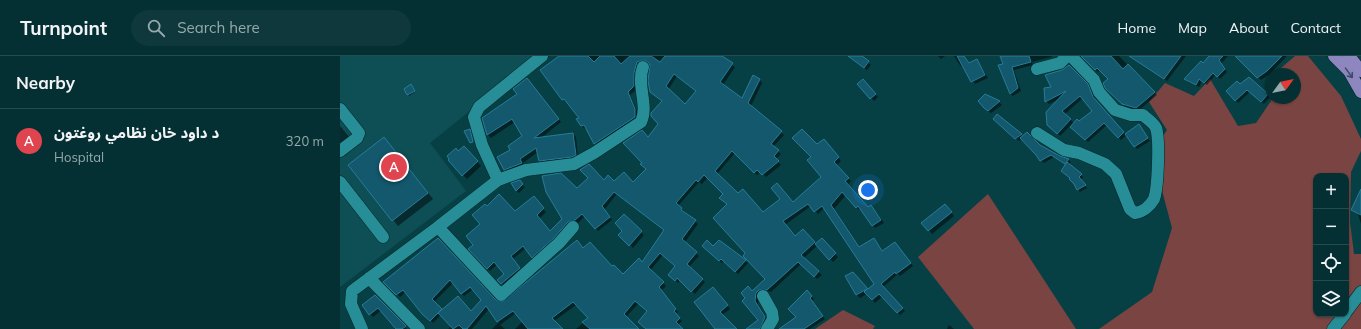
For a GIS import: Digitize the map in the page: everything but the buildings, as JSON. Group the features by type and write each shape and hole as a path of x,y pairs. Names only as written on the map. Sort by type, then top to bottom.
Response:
{"main road":[{"path":"1334,56 1349,71 1361,92"},
{"path":"1349,56 1361,72"}],"street":[{"path":"498,180 482,145 474,117 475,112 479,107 542,56"},
{"path":"1037,69 1060,63 1067,56"},
{"path":"1037,133 1064,150 1079,152 1105,164 1116,174 1130,209 1135,213 1140,212 1151,204 1156,186 1159,140 1155,126 1143,115 1131,115 1115,110 1099,92 1094,80 1071,56"},
{"path":"362,329 351,304 352,291 498,180 526,170 574,164 594,153 641,122 644,115 641,74 643,67"},
{"path":"340,109 359,133 357,138 340,151"},
{"path":"340,182 383,237"},
{"path":"438,227 501,295 559,243 573,228"},
{"path":"369,278 419,329"},
{"path":"1349,308 1361,292"},
{"path":"763,296 772,312 774,320 767,329"},
{"path":"1333,329 1342,317"}],"shaded area":[{"path":"340,56 538,56 430,143 466,191 340,287"},
{"path":"1295,56 1308,56 1341,96 1361,139 1361,151 1351,172 1350,222 1354,254 1361,254 1361,329 1099,329 1152,292 1172,228 1152,153 1167,130 1149,102 1165,83 1194,96 1210,79 1238,126 1256,123 1269,104 1301,104 1301,68 1281,68"},
{"path":"988,194 1076,329 974,329 918,257"},
{"path":"843,310 875,326 873,329 815,329"}],"place":[{"name":"د داود خان نظامي روغتون","path":"394,167"}]}
